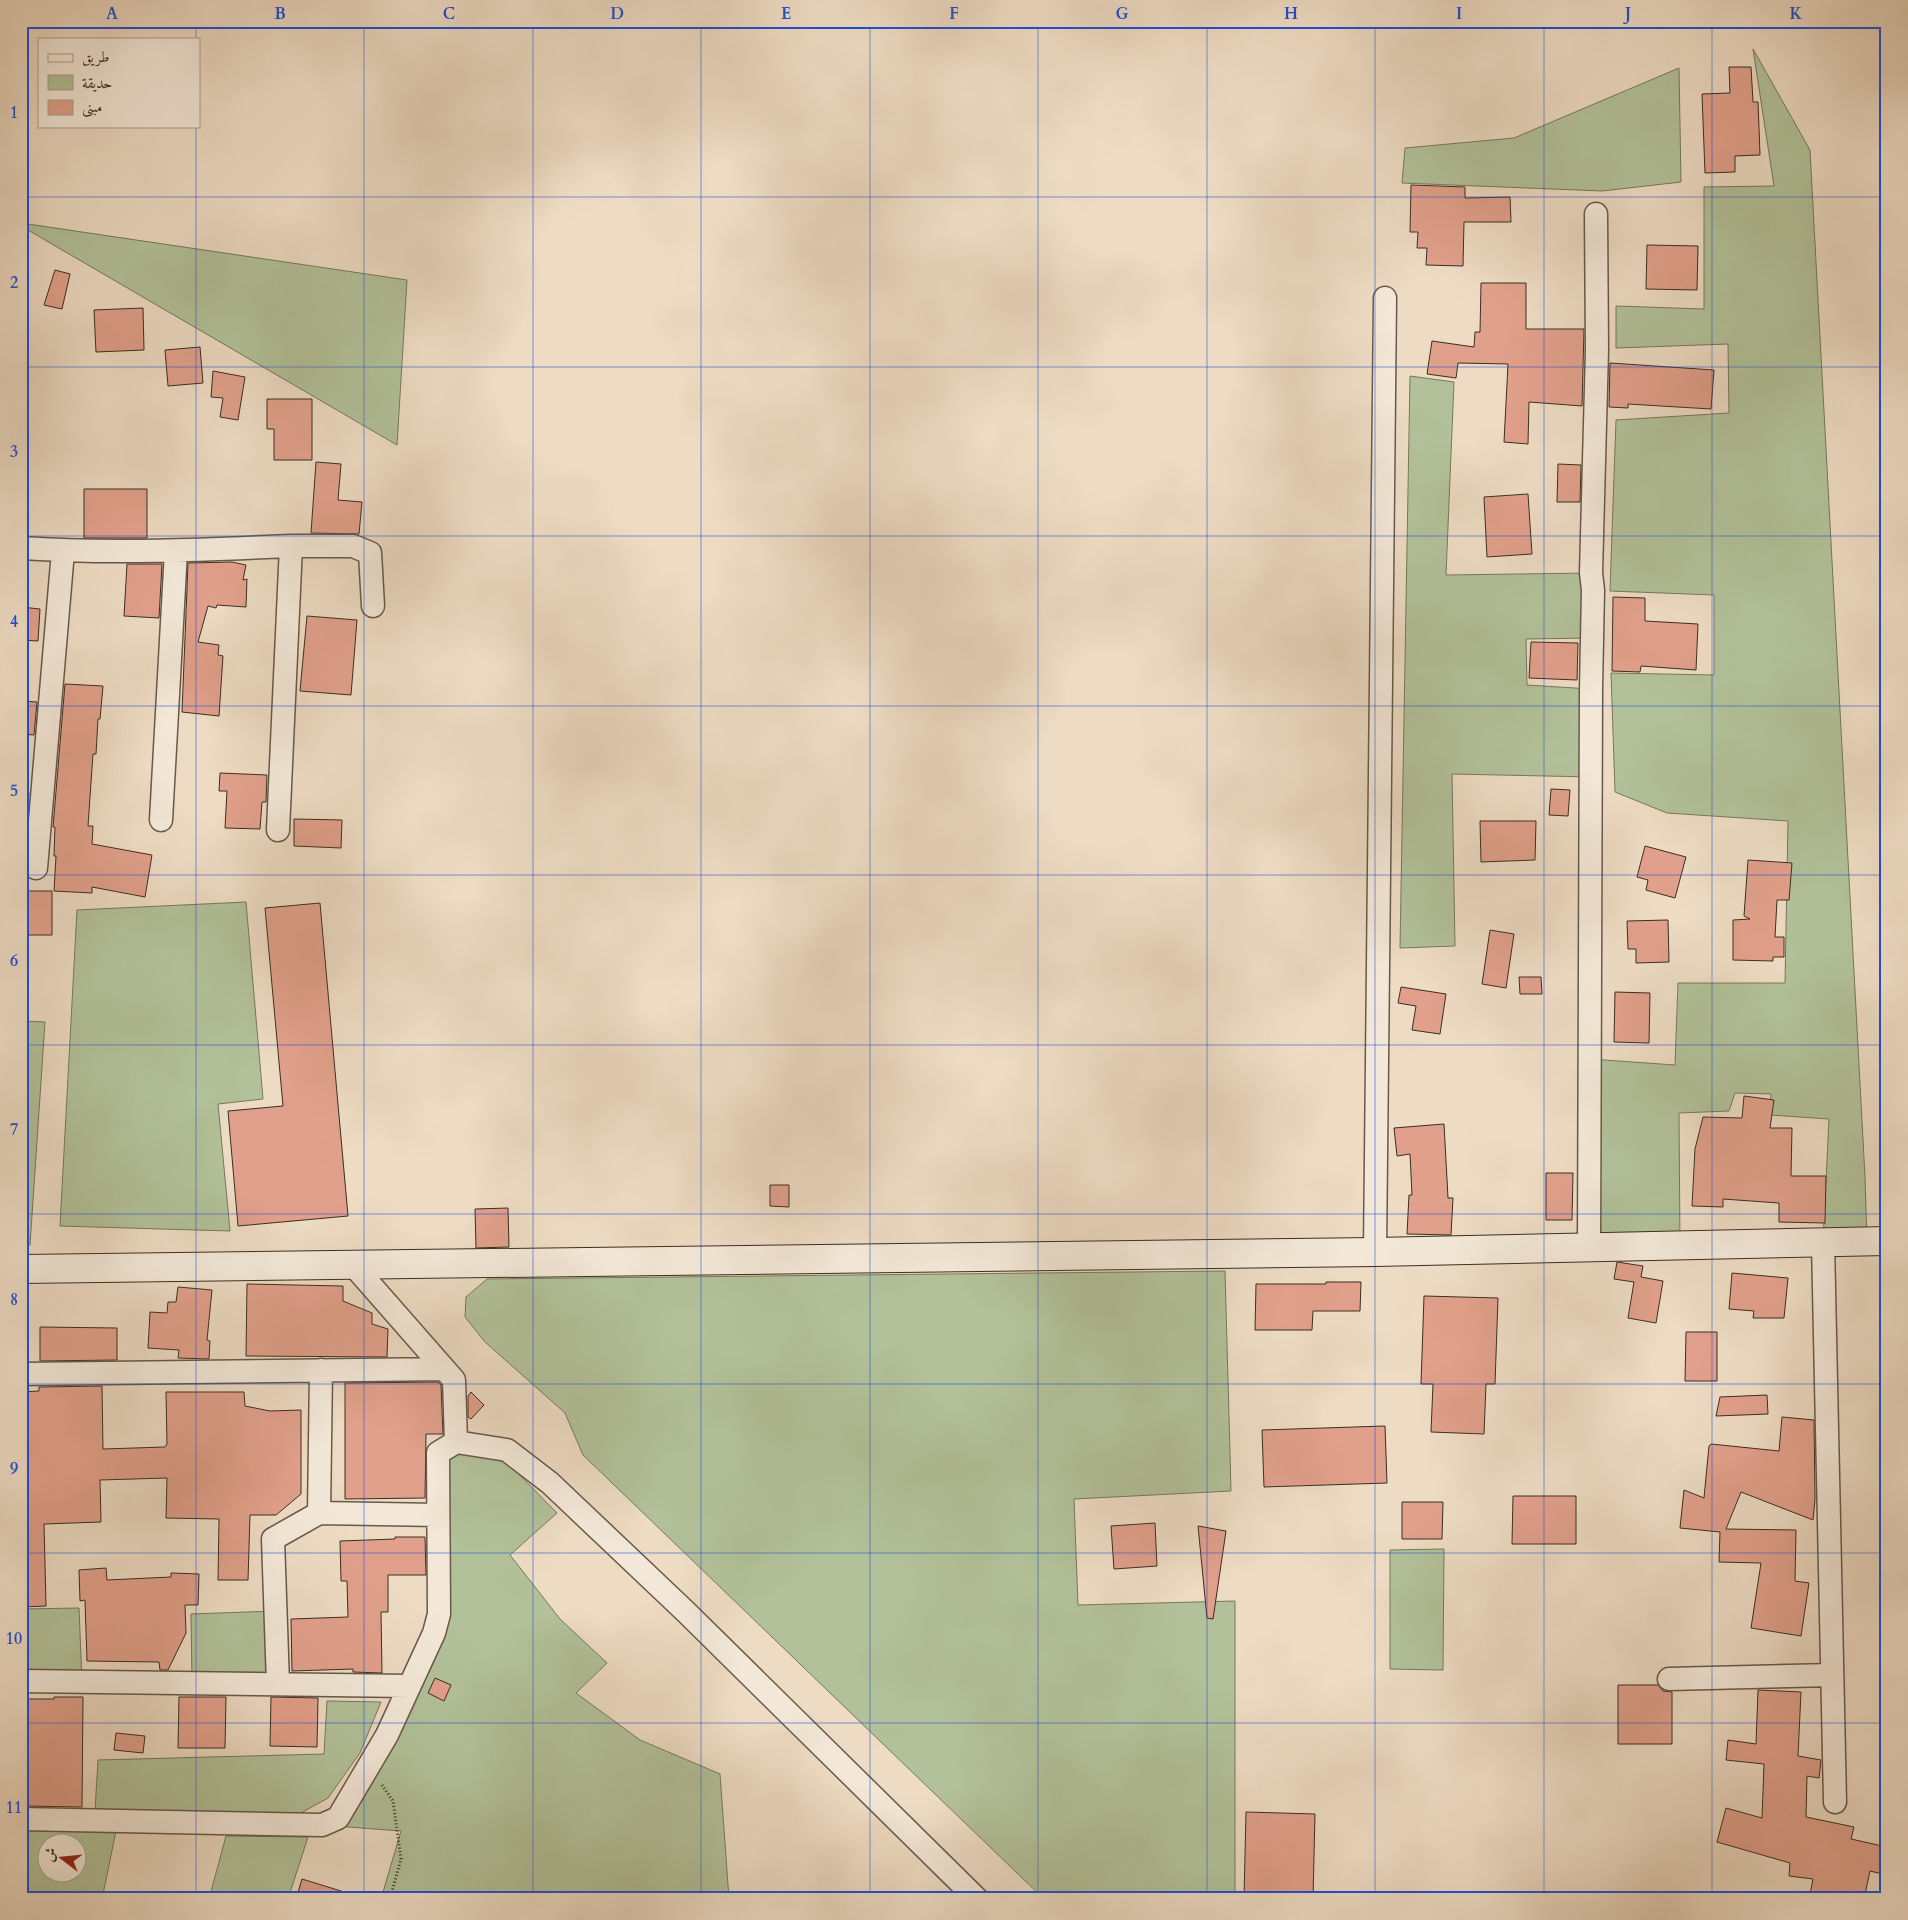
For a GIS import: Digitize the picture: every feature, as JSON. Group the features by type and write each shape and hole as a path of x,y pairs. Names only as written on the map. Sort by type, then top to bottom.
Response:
{"street":[{"path":"1589,1249 1593,590 1591,573 1598,341 1596,214"},
{"path":"1375,1252 1385,298"},
{"path":"278,830 291,546"},
{"path":"21,548 63,551 176,551 291,546 353,546 370,553 373,606"},
{"path":"36,868 63,551"},
{"path":"161,820 176,551"},
{"path":"21,1269 1589,1249 1887,1241"},
{"path":"1823,1242 1835,1802"},
{"path":"354,1266 454,1380 456,1442"},
{"path":"21,1374 444,1368"},
{"path":"320,1512 321,1370"},
{"path":"21,1819 322,1825 338,1818 387,1735 434,1633 439,1614 438,1453 456,1442 506,1450 550,1484 686,1612 977,1899"},
{"path":"278,1684 274,1539 320,1512 438,1515"},
{"path":"1669,1679 1832,1675"},
{"path":"21,1681 410,1686"}],"path":[{"path":"369,1765 393,1801 401,1859 390,1899"}],"green space":[{"path":"1753,49 1810,150 1867,1242 1823,1242 1829,1119 1770,1115 1771,1094 1735,1093 1729,1111 1679,1113 1680,1246 1589,1249 1590,1059 1675,1065 1678,983 1785,983 1788,821 1667,813 1615,792 1611,673 1714,675 1714,595 1610,591 1616,420 1729,413 1728,344 1616,348 1616,306 1704,309 1704,187 1774,186"},
{"path":"1679,68 1681,182 1602,191 1402,183 1405,148 1514,138"},
{"path":"21,223 407,280 397,445 21,226"},
{"path":"1410,376 1454,382 1446,575 1591,573 1592,638 1526,639 1527,685 1591,689 1592,777 1452,774 1455,946 1400,948"},
{"path":"246,902 263,1099 218,1104 230,1231 60,1226 77,910"},
{"path":"21,1021 45,1022 30,1245 21,1245"},
{"path":"1225,1271 1231,1491 1074,1499 1078,1605 1235,1601 1235,1899 1044,1899 583,1455 565,1413 485,1342 465,1317 466,1297 487,1279"},
{"path":"472,1453 504,1459 557,1513 510,1555 560,1619 607,1663 576,1693 640,1740 720,1774 729,1899 381,1899 401,1831 322,1825 434,1633 448,1456"},
{"path":"1444,1549 1443,1670 1390,1669 1390,1550"},
{"path":"79,1608 82,1682 21,1681 21,1609"},
{"path":"276,1611 278,1684 192,1683 191,1614"},
{"path":"327,1701 381,1702 360,1753 328,1798 301,1813 95,1811 98,1760 324,1754"},
{"path":"21,1829 116,1831 102,1899 21,1899"},
{"path":"226,1836 308,1837 288,1899 209,1899"}],"building":[{"path":"1729,67 1751,67 1753,102 1758,102 1760,155 1735,156 1735,172 1705,173 1702,94 1730,93"},
{"path":"1411,185 1465,187 1465,198 1510,197 1511,222 1464,222 1463,266 1426,265 1427,248 1417,248 1418,232 1410,232"},
{"path":"1647,245 1698,246 1697,290 1646,289"},
{"path":"55,270 70,274 62,309 44,305"},
{"path":"1481,283 1526,283 1526,329 1584,329 1582,406 1529,402 1528,444 1504,442 1508,364 1458,363 1456,378 1427,374 1432,341 1474,347 1475,332 1480,332"},
{"path":"143,308 144,350 96,352 94,310"},
{"path":"200,347 203,383 168,386 165,350"},
{"path":"1610,363 1714,370 1711,409 1628,404 1628,408 1609,407"},
{"path":"213,371 245,377 238,420 220,417 223,398 211,397"},
{"path":"267,399 312,399 312,460 274,460 274,429 267,429"},
{"path":"316,462 341,464 338,500 362,502 359,534 311,533"},
{"path":"1558,464 1581,465 1580,502 1557,502"},
{"path":"84,489 147,489 147,538 84,538"},
{"path":"1528,494 1532,554 1487,557 1484,497"},
{"path":"232,562 246,565 243,580 247,579 246,607 217,605 216,608 208,606 198,642 219,645 218,655 223,656 219,716 182,712 188,563"},
{"path":"127,564 162,564 159,618 124,616"},
{"path":"1613,597 1645,598 1645,621 1698,624 1696,670 1641,666 1640,672 1612,671"},
{"path":"21,607 40,609 38,641 21,640"},
{"path":"307,616 357,620 351,695 300,691"},
{"path":"1531,642 1578,643 1577,680 1529,678"},
{"path":"65,684 103,686 100,719 98,719 96,754 93,754 88,826 93,826 92,844 152,855 145,897 92,887 92,893 54,891 56,856 54,856 55,827 53,827"},
{"path":"21,701 37,702 34,735 21,734"},
{"path":"220,773 267,775 266,802 262,802 260,829 225,828 227,791 219,791"},
{"path":"1551,789 1570,790 1568,816 1549,815"},
{"path":"21,792 29,793 26,825 21,825"},
{"path":"294,819 342,820 341,848 294,846"},
{"path":"1480,821 1536,821 1535,860 1481,862"},
{"path":"1645,846 1686,857 1675,898 1646,890 1648,880 1637,877"},
{"path":"1748,860 1792,863 1789,900 1777,900 1775,937 1784,937 1784,957 1773,957 1773,961 1733,960 1733,920 1750,919 1744,916"},
{"path":"21,891 52,891 52,935 21,935"},
{"path":"320,903 348,1216 238,1226 228,1111 283,1106 265,908"},
{"path":"1668,920 1669,962 1636,963 1636,949 1628,949 1627,921"},
{"path":"1490,930 1514,934 1506,988 1482,984"},
{"path":"1519,977 1541,977 1542,994 1520,994"},
{"path":"1401,987 1446,994 1440,1034 1412,1030 1416,1006 1398,1003"},
{"path":"1615,992 1650,993 1649,1043 1614,1042"},
{"path":"1744,1096 1774,1100 1770,1128 1792,1128 1791,1176 1826,1176 1825,1223 1779,1222 1779,1203 1723,1199 1723,1207 1692,1206 1695,1149 1703,1117 1742,1118"},
{"path":"1444,1124 1448,1198 1453,1198 1451,1235 1407,1234 1409,1195 1412,1195 1410,1154 1397,1156 1394,1128"},
{"path":"1546,1173 1573,1173 1572,1220 1546,1220"},
{"path":"770,1185 789,1185 789,1207 770,1206"},
{"path":"508,1208 509,1247 476,1248 475,1209"},
{"path":"1617,1262 1643,1266 1641,1277 1663,1281 1656,1323 1628,1318 1634,1282 1614,1279"},
{"path":"1732,1273 1788,1278 1784,1318 1753,1318 1754,1311 1729,1309"},
{"path":"1326,1282 1361,1282 1360,1311 1313,1311 1312,1330 1255,1330 1256,1284 1326,1284"},
{"path":"247,1284 343,1286 343,1301 372,1313 372,1324 388,1329 387,1357 246,1356"},
{"path":"178,1287 212,1290 207,1340 210,1341 209,1359 178,1358 179,1350 148,1348 150,1312 167,1313 168,1302 176,1302"},
{"path":"1424,1296 1498,1298 1495,1384 1486,1384 1484,1434 1431,1432 1433,1384 1421,1384"},
{"path":"40,1327 117,1328 117,1360 40,1361"},
{"path":"1686,1332 1717,1332 1717,1381 1685,1381"},
{"path":"438,1382 441,1385 443,1434 426,1434 425,1498 345,1499 345,1383"},
{"path":"102,1386 103,1449 165,1447 167,1444 166,1392 244,1392 245,1406 270,1411 301,1410 301,1494 276,1515 250,1515 248,1580 218,1580 219,1519 166,1518 167,1478 100,1480 101,1522 44,1524 46,1606 21,1607 21,1476 24,1476 21,1392 39,1391 39,1387"},
{"path":"471,1392 484,1405 471,1419 468,1417 468,1396"},
{"path":"1767,1395 1768,1414 1716,1416 1720,1397"},
{"path":"1782,1417 1814,1420 1815,1499 1813,1520 1741,1492 1726,1529 1796,1530 1795,1581 1809,1583 1801,1636 1751,1628 1761,1563 1719,1562 1720,1532 1680,1528 1684,1490 1704,1498 1709,1446 1711,1444 1779,1451"},
{"path":"1385,1426 1387,1483 1264,1487 1262,1430"},
{"path":"1513,1496 1576,1496 1576,1544 1512,1544"},
{"path":"1402,1502 1443,1502 1442,1539 1402,1539"},
{"path":"1155,1523 1157,1566 1114,1569 1111,1526"},
{"path":"1198,1526 1226,1531 1213,1619 1207,1618"},
{"path":"395,1537 425,1537 426,1575 388,1575 388,1612 381,1612 382,1673 353,1672 353,1669 292,1671 291,1619 348,1617 347,1581 341,1581 340,1541 395,1539"},
{"path":"106,1568 107,1580 171,1577 171,1573 199,1574 198,1605 185,1605 186,1633 168,1670 160,1670 159,1662 87,1661 85,1600 80,1601 79,1570"},
{"path":"435,1678 451,1685 444,1701 428,1693"},
{"path":"1618,1685 1658,1685 1663,1691 1672,1692 1672,1744 1618,1744"},
{"path":"1758,1690 1801,1692 1798,1756 1821,1760 1819,1778 1807,1776 1806,1817 1854,1827 1851,1839 1887,1847 1887,1875 1870,1871 1864,1899 1809,1899 1813,1879 1789,1876 1790,1863 1717,1842 1726,1808 1762,1818 1764,1764 1726,1760 1728,1740 1756,1744"},
{"path":"54,1697 83,1697 82,1807 21,1806 21,1699 54,1699"},
{"path":"179,1697 226,1697 225,1748 178,1748"},
{"path":"271,1697 318,1698 317,1747 270,1746"},
{"path":"116,1733 145,1736 143,1753 114,1750"},
{"path":"1246,1812 1315,1814 1313,1899 1244,1899"},
{"path":"302,1879 354,1895 353,1899 296,1899"}]}
